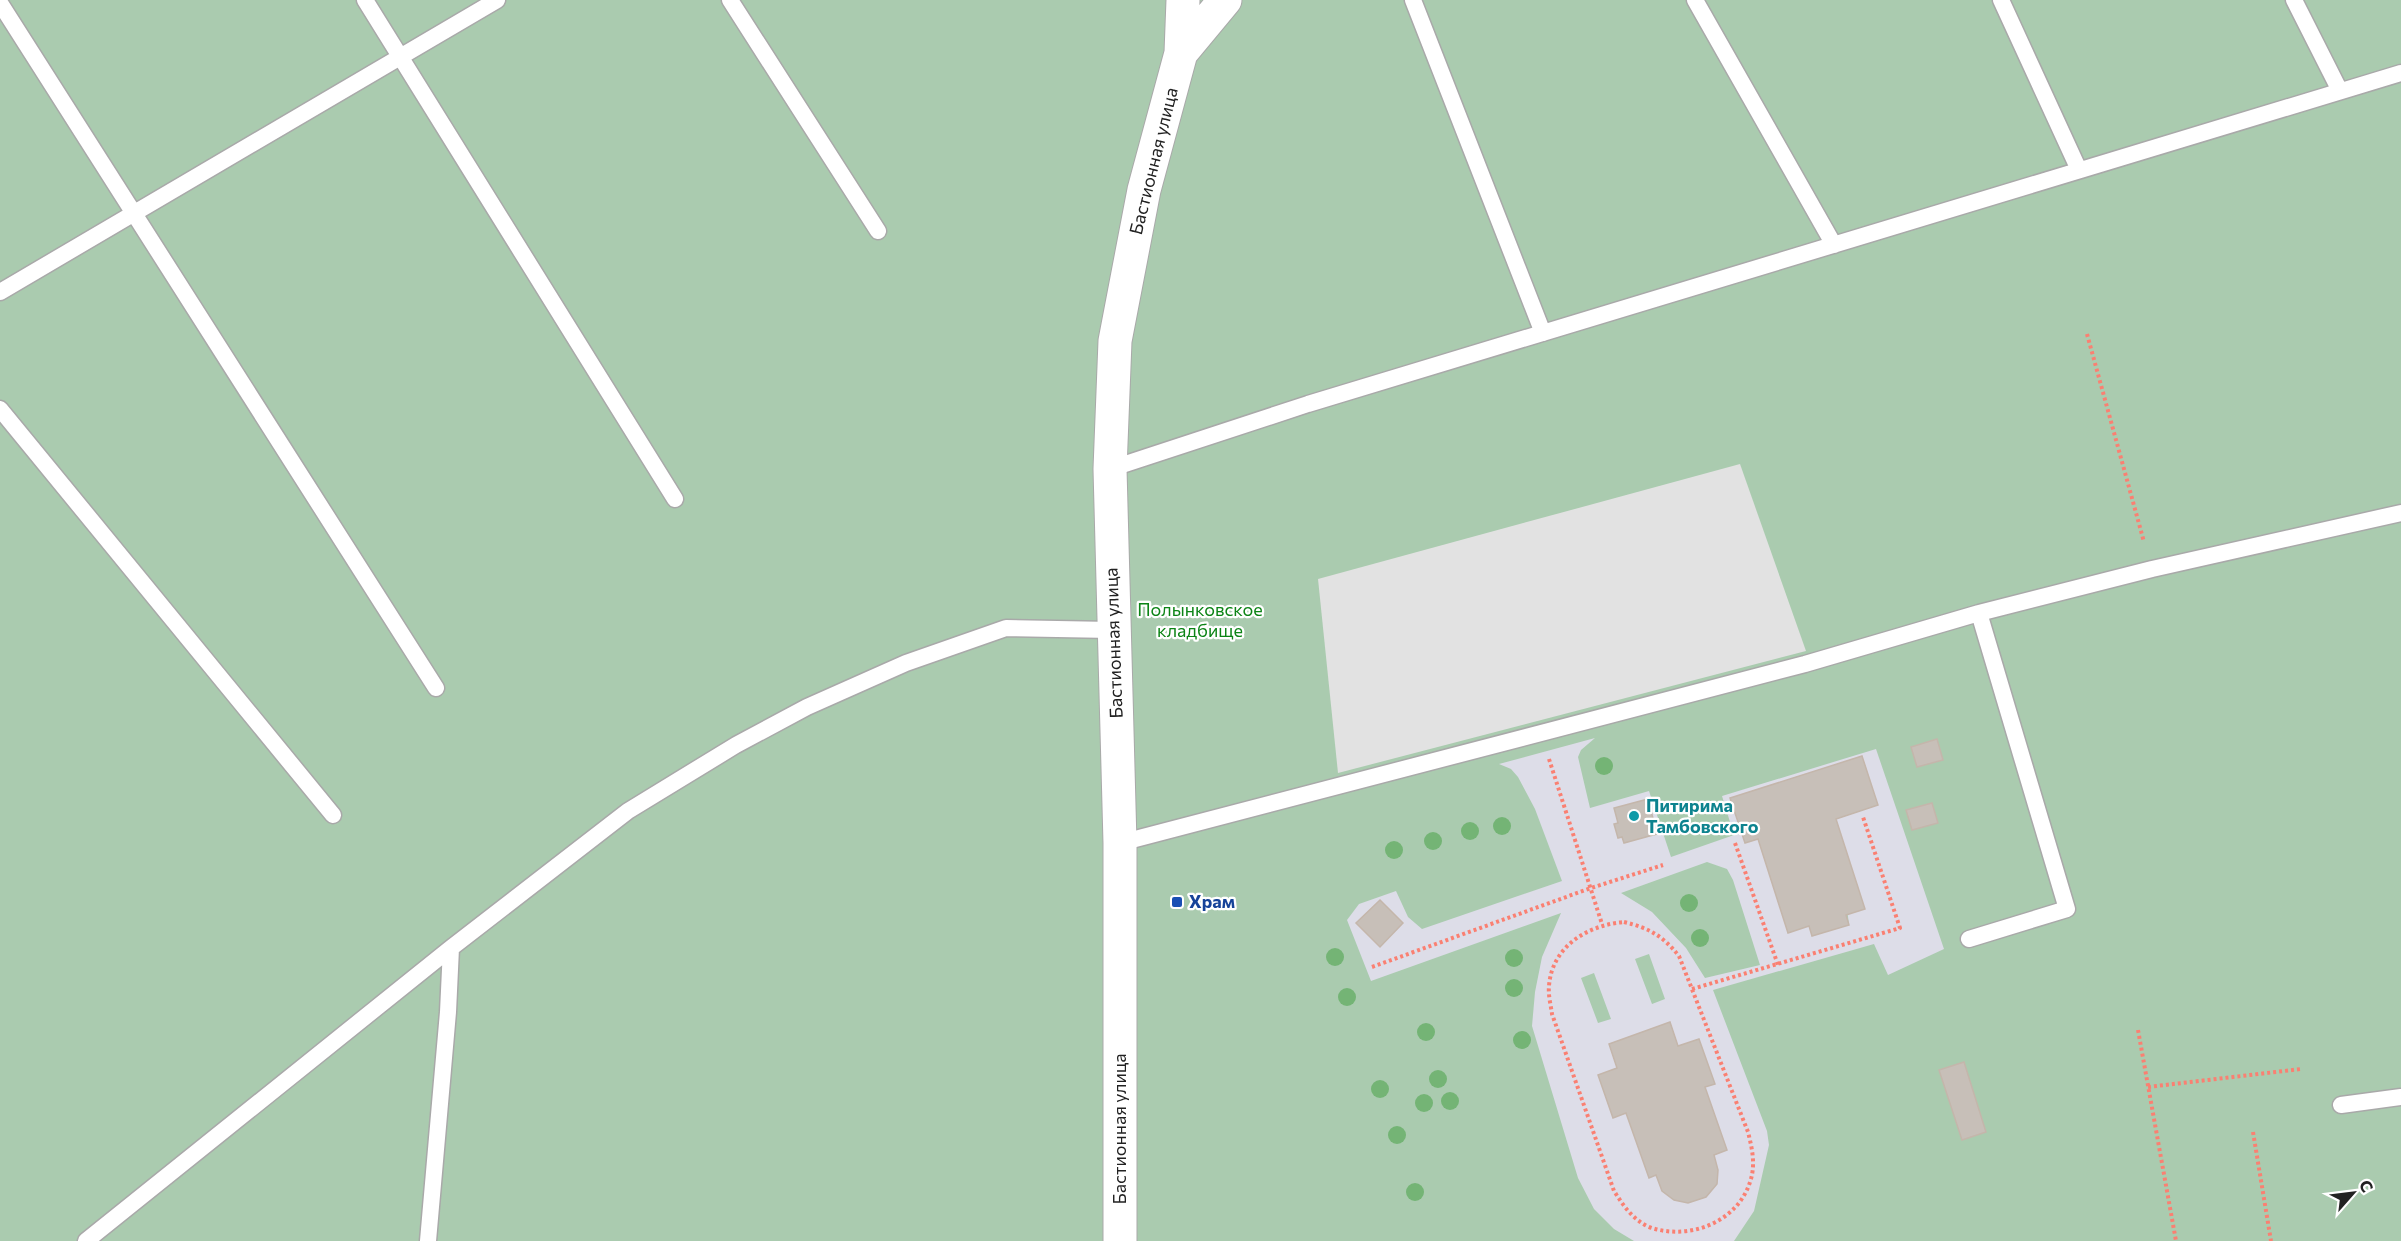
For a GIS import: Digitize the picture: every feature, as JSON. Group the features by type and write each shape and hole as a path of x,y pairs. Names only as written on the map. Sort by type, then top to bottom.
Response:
{"street":[{"name":"Бастионная улица","path":"1120,1241 1120,843 1110,469 1115,341 1144,190 1181,53 1183,0"},
{"name":"Бастионная улица","path":"1181,53 1225,0"}],"lane":[{"path":"365,0 675,499"},
{"path":"0,292 497,0"},
{"path":"730,0 878,231"},
{"path":"1413,0 1544,333"},
{"path":"1695,0 1834,245"},
{"path":"2001,0 2079,170"},
{"path":"2294,0 2340,91"},
{"path":"0,3 436,688"},
{"path":"1110,469 1308,404 2401,73"},
{"path":"0,409 333,815"},
{"path":"1120,843 1910,636 1979,613 2152,569 2401,513"},
{"path":"1969,939 2067,909 1979,613"},
{"path":"86,1241 451,948 628,811 736,745 807,707 906,663 1006,628 1113,630"},
{"path":"428,1241 448,1012 451,948"},
{"path":"2341,1105 2401,1097"}],"path":[{"path":"2086,334 2152,569"},
{"path":"1541,733 1602,924"},
{"path":"1692,988 1778,965 1900,927 1863,817"},
{"path":"1734,843 1778,965"},
{"path":"1372,967 1590,888 1663,865"},
{"path":"1624,922 1646,927 1665,939 1679,956 1692,988 1748,1132 1754,1157 1750,1181 1739,1204 1721,1221 1698,1231 1672,1233 1648,1226 1628,1212 1614,1191 1552,1014 1549,986 1557,958 1576,936 1602,924 1624,922"},
{"path":"2138,1030 2176,1241"},
{"path":"2148,1087 2301,1070"},
{"path":"2253,1132 2271,1241"}],"green space":[{"name":"Полынковское кладбище","path":"0,0 2401,0 2401,1241 0,1241"}],"shaded area":[{"path":"1740,464 1806,651 1338,773 1318,579"},
{"path":"1595,738 1581,750 1578,757 1590,808 1649,791 1671,857 1734,835 1722,796 1876,749 1944,949 1888,975 1874,944 1713,990 1767,1131 1769,1145 1754,1211 1734,1241 1634,1241 1614,1229 1594,1209 1578,1178 1532,1026 1535,992 1542,957 1561,913 1371,981 1347,920 1359,904 1396,891 1408,917 1422,929 1562,881 1535,809 1518,777 1511,769 1499,764","holes":["1862,756 1878,805 1836,819 1849,925 1812,936 1809,926 1788,933 1758,839 1745,843 1731,798","1647,799 1657,834 1624,843 1622,837 1618,837 1615,825","1707,862 1727,869 1733,880 1760,965 1705,978 1686,948 1652,912 1621,893","1649,954 1665,999 1652,1004 1635,959","1594,973 1611,1019 1598,1023 1581,978","1670,1022 1678,1046 1699,1039 1714,1084 1705,1087 1726,1150 1714,1155 1718,1170 1717,1184 1706,1197 1688,1203 1674,1200 1662,1191 1656,1175 1649,1177 1626,1113 1613,1118 1598,1075 1617,1068 1609,1044"]}],"building":[{"path":"1937,739 1943,760 1917,767 1911,747"},
{"path":"1862,756 1878,805 1836,819 1865,909 1846,915 1849,925 1812,936 1809,926 1788,933 1758,839 1745,843 1730,798"},
{"name":"Питирима Тамбовского","path":"1648,799 1657,834 1624,843 1622,837 1618,838 1614,824 1618,823 1614,808"},
{"path":"1932,803 1938,823 1912,830 1906,810"},
{"path":"1380,900 1403,923 1380,947 1356,923"},
{"path":"1670,1022 1678,1046 1699,1039 1715,1084 1705,1087 1727,1150 1714,1155 1718,1170 1717,1184 1706,1197 1688,1203 1674,1200 1662,1191 1656,1175 1649,1178 1626,1113 1613,1118 1598,1075 1617,1068 1609,1044"},
{"path":"1964,1062 1986,1132 1962,1140 1939,1070"}],"place":[{"name":"Питирима Тамбовского","path":"1634,816"},
{"name":"Храм","path":"1177,902"}]}
